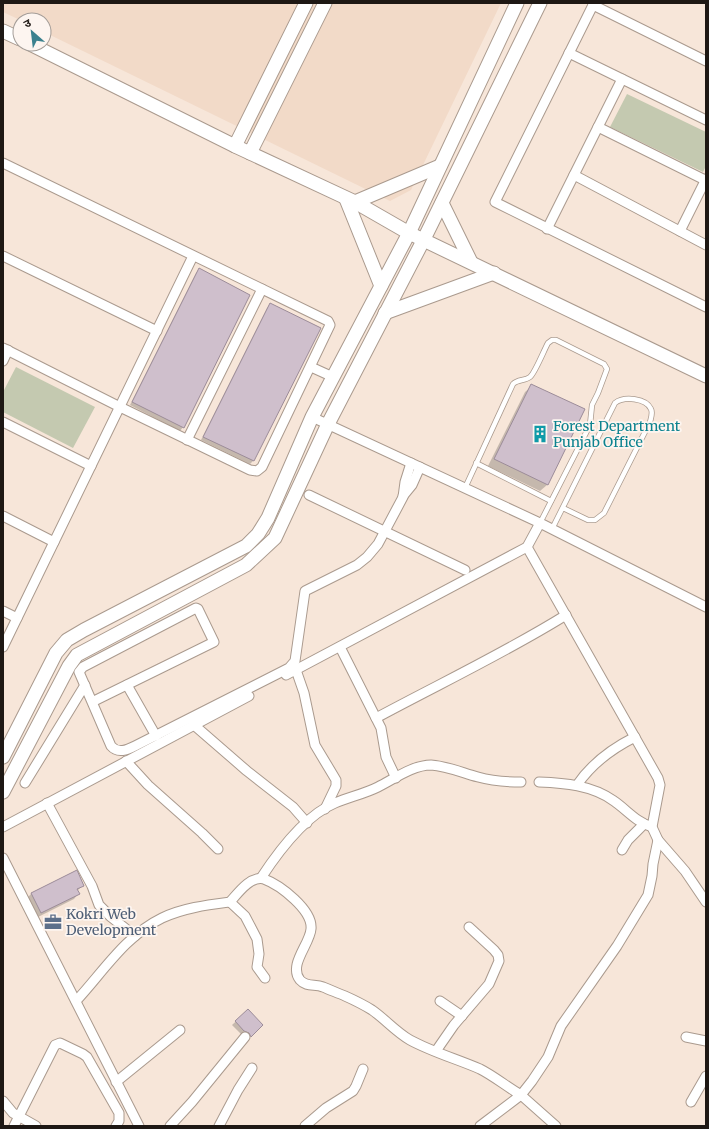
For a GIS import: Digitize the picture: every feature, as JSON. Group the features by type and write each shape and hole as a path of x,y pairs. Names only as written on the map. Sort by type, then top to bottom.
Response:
{"main road":[{"path":"236,146 305,3"},
{"path":"250,153 325,3"},
{"path":"3,757 56,653 67,640 246,546 258,534 268,518 312,417 332,377 409,233 517,3"},
{"path":"3,792 69,666 77,655 246,565 275,538 328,424 424,239 540,3"},
{"path":"46,52 250,153 350,200 409,233 706,376"},
{"path":"350,200 440,166"},
{"path":"350,200 381,286"},
{"path":"442,203 471,262"},
{"path":"385,313 494,273"}],"street":[{"path":"705,304 496,204 495,201 593,4 706,61"},
{"path":"569,53 706,120"},
{"path":"547,229 622,79"},
{"path":"598,127 706,179 680,231"},
{"path":"3,163 328,321 330,325 262,467 257,471 250,470 187,440 6,349 3,361"},
{"path":"574,176 706,245"},
{"path":"3,256 156,331"},
{"path":"3,647 193,256"},
{"path":"187,440 262,289"},
{"path":"311,367 332,377"},
{"path":"312,417 540,523 706,607"},
{"path":"3,422 91,466"},
{"path":"403,497 405,482 411,463"},
{"path":"92,702 215,641 198,609 195,608 83,667 79,672 111,746 116,750 120,751 128,749 156,736 292,666 295,661 304,590 357,565 367,557 378,544 403,497 412,485 420,467"},
{"path":"309,495 465,570"},
{"path":"3,516 54,542"},
{"path":"3,827 527,547 540,523"},
{"path":"527,547 659,781 648,826 628,840 622,850"},
{"path":"3,610 17,618"},
{"path":"376,718 476,666 566,615"},
{"path":"340,647 383,732 386,757 396,778"},
{"path":"296,670 304,693 315,745 336,780 336,786 325,809"},
{"path":"26,783 84,685"},
{"path":"127,685 156,736"},
{"path":"194,725 247,771 293,807 307,823"},
{"path":"577,785 593,764 619,745 635,737"},
{"path":"126,761 148,785 218,849"},
{"path":"261,878 287,843 307,823 325,809 424,766 433,765 480,778 521,782"},
{"path":"539,782 577,785 601,793 613,800 632,816 648,826 685,871 706,902"},
{"path":"47,803 92,886 99,905 111,917 135,936"},
{"path":"480,1126 521,1095 548,1057 561,1026 617,946 648,895 658,840"},
{"path":"3,858 139,1126"},
{"path":"76,1001 123,946 144,928 163,918 206,905 230,902 253,880 261,878 279,886 298,902 309,920 311,929 308,941 300,956 298,968 300,980 305,984 323,987 346,996 372,1010 405,1037 486,1072 521,1095 556,1126"},
{"path":"230,902 244,916 257,939 259,954 258,967 265,978"},
{"path":"436,1051 470,1004 489,984 499,961 498,955 494,950 469,926"},
{"path":"440,1001 462,1016"},
{"path":"116,1082 180,1030"},
{"path":"170,1126 192,1102 245,1037"},
{"path":"686,1037 706,1041"},
{"path":"17,1122 55,1045 60,1043 83,1054 87,1058 119,1113 119,1121 116,1126"},
{"path":"219,1126 238,1090 252,1068"},
{"path":"305,1126 326,1108 353,1091 363,1069"},
{"path":"691,1102 706,1076"},
{"path":"3,1101 17,1122"},
{"path":"17,1122 36,1126"}],"lane":[{"path":"464,488 513,384 519,380 527,378 532,374 550,341 556,340 565,343 604,364 607,369 592,405 590,424 540,523"},
{"path":"552,529 615,403 619,400 634,399 648,405 652,415 650,422 604,513 595,520 588,520 563,508"},
{"path":"476,463 551,501"}],"shaded area":[{"path":"3,3 501,3 411,190 390,201 52,36 52,12 12,12 12,16 3,12"}],"green space":[{"path":"627,94 706,132 706,166 703,172 610,127"},
{"path":"16,367 95,407 73,448 3,412 3,392"}],"building":[{"path":"199,268 250,295 184,428 132,402"},
{"path":"270,303 321,328 254,461 203,437"},
{"name":"Forest Department Punjab Office","path":"531,384 585,409 548,485 494,459"},
{"path":"77,870 84,886 77,889 80,894 41,913 31,893"},
{"path":"248,1009 263,1025 251,1037 249,1033 244,1031 235,1021"}],"place":[{"name":"Forest Department Punjab Office","path":"540,434"},
{"name":"Kokri Web Development","path":"53,922"}]}
